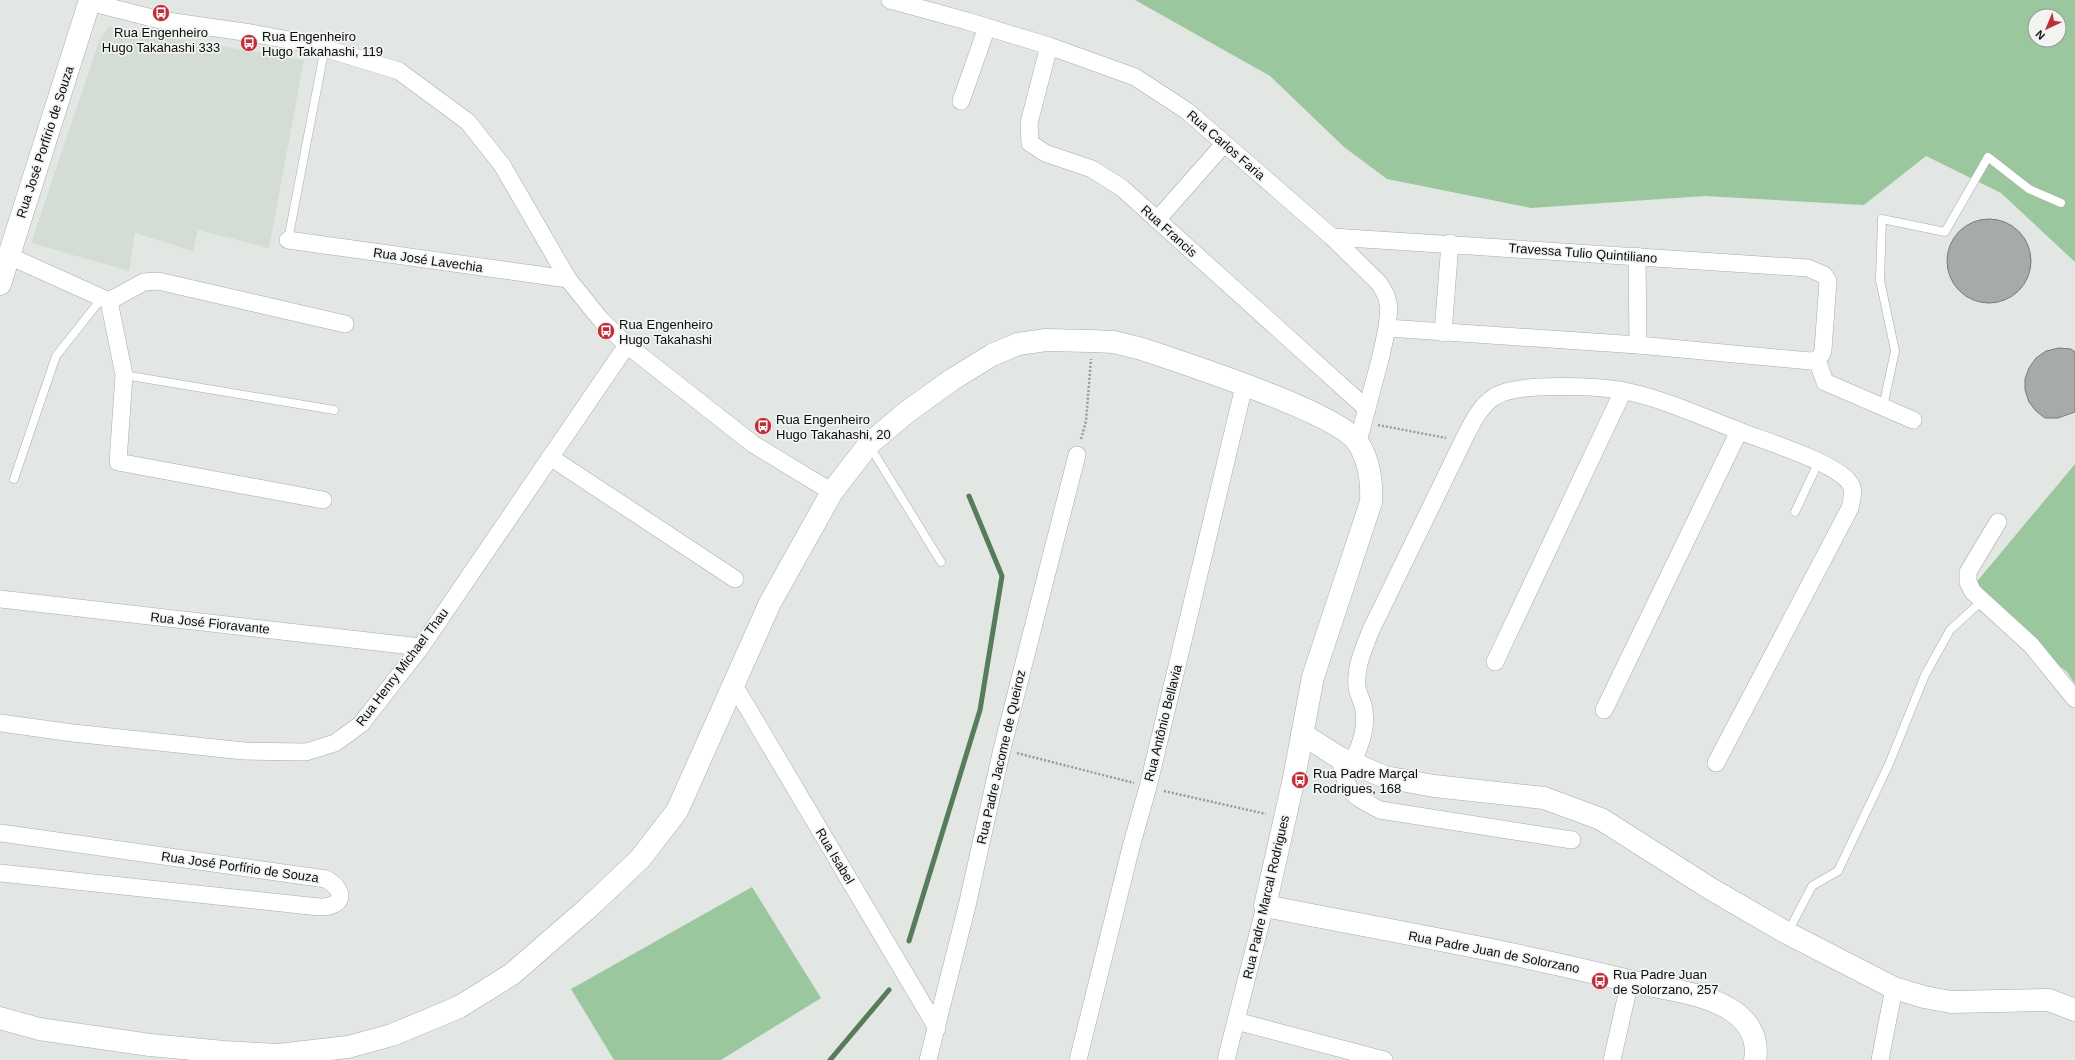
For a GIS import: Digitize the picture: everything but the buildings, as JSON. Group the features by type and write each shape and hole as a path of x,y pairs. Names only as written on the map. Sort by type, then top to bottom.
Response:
{"main road":[{"name":"Rua José Porfírio de Souza","path":"0,284 87,1"},
{"path":"0,1018 39,1028 150,1045 224,1052 278,1055 348,1047 392,1034 459,1007 512,974 640,859 677,811 770,603 832,492 869,444 889,426 935,391 992,355 1018,344 1046,340 1114,342 1142,348 1306,409 1338,425 1363,424"},
{"name":"Rua Padre Marcal Rodrigues","path":"1265,906 1313,677 1371,502 1372,488 1366,459 1363,424"},
{"path":"1302,734 1346,761 1385,777 1406,782 1544,798 1601,819 1710,889 1787,933 1894,988 1924,997 1951,1002 2049,1000 2075,1010"},
{"name":"Rua Padre Juan de Solorzano","path":"1265,906 1602,974 1708,998 1729,1008 1744,1020 1754,1034 1755,1060"}],"street":[{"name":"Rua Carlos Faria","path":"890,0 1049,46 1135,77 1187,111 1332,237 1379,283 1386,295 1389,307 1387,328 1363,424"},
{"path":"87,1 160,20 251,33 325,47 399,71 468,122 502,165 568,279 601,320 627,345 753,444 832,492"},
{"path":"960,101 987,27"},
{"name":"Rua Francis","path":"1049,46 1029,124 1030,143 1045,153 1092,169 1109,179 1157,220 1363,424"},
{"path":"1157,220 1224,144"},
{"name":"Travessa Tulio Quintiliano","path":"1332,237 1450,243 1808,268 1824,275 1828,281 1820,355"},
{"name":"Rua José Lavechia","path":"288,240 568,279"},
{"path":"1443,333 1450,243"},
{"path":"9,256 105,300 144,282 158,280 345,324"},
{"path":"1637,256 1638,345"},
{"path":"105,300 124,375 117,468 323,500"},
{"path":"1387,328 1443,333 1638,345 1796,360 1820,355 1825,382 1913,420"},
{"name":"Rua Henry Michael Thau","path":"0,723 73,733 244,751 306,752 335,743 361,724 421,647 627,345"},
{"name":"Rua Antônio Bellavia","path":"1078,1060 1131,847 1148,787 1244,386"},
{"path":"1572,840 1380,810 1362,801 1352,793 1345,783 1346,761 1362,743 1365,726 1363,706 1357,686 1360,661 1371,630 1462,441 1478,414 1494,396 1511,390 1550,386 1623,391 1663,402 1788,449 1840,473 1850,483 1853,494 1850,508 1716,763"},
{"path":"1495,662 1623,391"},
{"path":"1604,710 1739,431"},
{"name":"Rua Padre Jacome de Queiroz","path":"928,1060 967,906 1002,749 1077,455"},
{"path":"550,457 735,579"},
{"path":"1998,522 1968,572 1968,582 1973,592 2032,646 2075,699"},
{"name":"Rua José Fioravante","path":"0,599 421,647"},
{"name":"Rua Isabel","path":"734,685 937,1028"},
{"name":"Rua José Porfírio de Souza","path":"0,833 326,880 335,884 340,891 340,899 336,904 328,907 319,907 0,873"},
{"name":"Rua Padre Marcal Rodrigues","path":"1226,1060 1265,906"},
{"path":"1612,1060 1630,981"},
{"path":"1880,1060 1894,988"},
{"path":"1236,1021 1384,1060"}],"lane":[{"path":"288,240 325,47"},
{"path":"1883,407 1895,351 1880,280 1882,219 1945,232 1988,157 2029,189 2061,204"},
{"path":"14,479 56,356 105,300"},
{"path":"124,375 334,410"},
{"path":"869,444 941,562"},
{"path":"1795,512 1818,463"},
{"path":"1787,933 1812,886 1838,872 1889,764 1925,675 1950,630 1983,600"}],"path":[{"path":"1077,455 1086,421 1091,374 1090,341"},
{"path":"1363,424 1462,441"},
{"path":"1002,749 1148,787 1284,819"}],"shaded area":[{"path":"109,27 304,60 269,248 198,230 193,251 135,233 129,271 31,243 99,41"}],"green space":[{"path":"1135,0 2075,0 2075,262 2001,193 1926,156 1864,205 1705,196 1531,208 1387,179 1344,147 1270,76"},
{"path":"2075,464 2075,684 2067,672 1969,591"},
{"path":"752,887 821,998 721,1060 614,1060 571,989"}],"waterway":[{"path":"909,941 980,710 1002,576 969,496"},
{"path":"830,1060 889,990"}],"place":[{"name":"Rua Engenheiro Hugo Takahashi 333","path":"161,13"},
{"name":"Rua Engenheiro Hugo Takahashi, 119","path":"249,43"},
{"name":"Rua Engenheiro Hugo Takahashi","path":"606,331"},
{"name":"Rua Engenheiro Hugo Takahashi, 20","path":"763,426"},
{"name":"Rua Padre Marçal Rodrigues, 168","path":"1300,780"},
{"name":"Rua Padre Juan de Solorzano, 257","path":"1600,981"}]}
